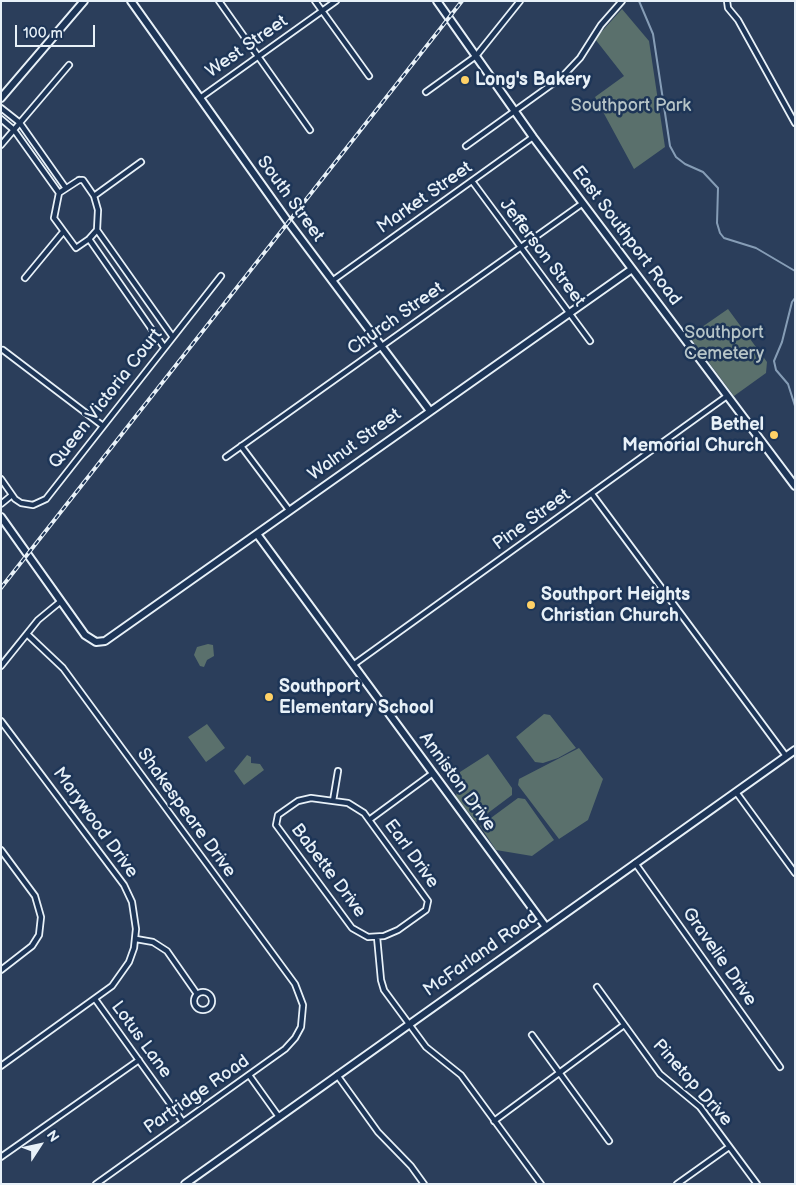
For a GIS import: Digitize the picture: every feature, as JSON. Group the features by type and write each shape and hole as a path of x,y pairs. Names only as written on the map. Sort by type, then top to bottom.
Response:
{"street":[{"path":"1,98 84,1"},
{"name":"South Street","path":"131,1 332,281 430,411"},
{"path":"219,1 310,130"},
{"path":"315,1 369,76"},
{"name":"West Street","path":"200,98 336,1"},
{"name":"East Southport Road","path":"437,1 533,138 795,486"},
{"path":"426,92 476,56 520,1"},
{"path":"722,1 738,20 795,123"},
{"path":"727,1 728,8"},
{"path":"466,146 570,70 618,2"},
{"path":"1,145 69,65"},
{"path":"1,108 20,123 65,187"},
{"path":"1,119 14,130 59,193"},
{"name":"Market Street","path":"332,281 533,138"},
{"path":"94,196 141,162"},
{"path":"97,230 89,239 76,248 63,232 54,219 59,193 65,187 82,180 94,196 98,210 97,230 172,336"},
{"name":"Jefferson Street","path":"472,181 590,341"},
{"name":"Church Street","path":"226,457 582,203"},
{"path":"25,278 63,232"},
{"path":"89,239 164,347"},
{"name":"Walnut Street","path":"61,601 85,635 96,642 108,640 289,510 632,269"},
{"name":"Queen Victoria Court","path":"12,495 18,502 26,505 43,502 221,276"},
{"path":"3,350 103,426"},
{"name":"Pine Street","path":"353,665 727,396"},
{"path":"241,446 289,510"},
{"path":"1,479 12,495 1,504"},
{"path":"592,494 786,756"},
{"path":"1,517 61,601 42,616 1,666"},
{"name":"Anniston Drive","path":"256,534 546,927"},
{"name":"Shakespeare Drive","path":"27,634 63,668 295,984 302,1000 303,1020"},
{"name":"Marywood Drive","path":"1,721 124,885 134,912 136,939 131,958 122,975 112,986 1,1066"},
{"name":"McFarland Road","path":"185,1184 795,750"},
{"path":"333,801 338,771"},
{"path":"369,820 432,773"},
{"path":"736,792 795,873"},
{"name":"Earl Drive","path":"275,820 278,815 300,800 310,798 348,803 358,808 369,820 429,905 426,910 398,930 377,937"},
{"name":"Babette Drive","path":"275,820 276,825 350,926 361,934 377,937"},
{"path":"1,850 33,894 40,910 41,925 35,942 26,952 1,970"},
{"name":"Gravelie Drive","path":"635,863 780,1067"},
{"path":"377,937 383,988 426,1047 458,1072 541,1184"},
{"path":"136,939 152,942 167,951 198,994"},
{"name":"Pinetop Drive","path":"597,987 660,1074 700,1108 757,1184"},
{"path":"202,992 210,996 212,1002 210,1008 202,1010 196,1007 194,1001 198,994 202,992"},
{"name":"Lotus Lane","path":"95,999 183,1122"},
{"name":"Partridge Road","path":"96,1184 289,1046 299,1032 303,1020"},
{"path":"494,1121 624,1025"},
{"path":"532,1035 609,1141"},
{"path":"1,1158 139,1060"},
{"path":"249,1075 279,1117"},
{"path":"336,1076 378,1132 411,1166 424,1184"},
{"path":"677,1184 730,1147"}],"green space":[{"name":"Southport Park","path":"622,9 649,41 665,147 634,169 595,97 624,76 595,39"},
{"name":"Southport Cemetery","path":"728,309 767,362 766,373 734,396 689,336"},
{"path":"208,644 213,645 214,656 207,660 204,667 200,666 194,655 197,647"},
{"path":"544,714 550,715 576,748 558,758 543,763 535,762 516,737"},
{"path":"207,724 225,748 206,762 188,737"},
{"path":"579,748 603,779 588,820 559,839 518,785 519,779"},
{"path":"488,754 512,788 512,795 476,822 456,797 460,772"},
{"path":"247,755 251,757 251,763 260,764 264,770 244,785 234,771"},
{"path":"518,798 525,799 554,840 532,856 496,850 480,826"}],"waterway":[{"path":"639,1 653,34 670,146 676,157 685,164 703,172 718,188 717,223 720,233 724,238 756,248 795,271"},
{"path":"795,298 792,302 782,342 774,361 776,370 788,384 795,406"}],"railway":[{"path":"1,588 462,1"}],"place":[{"name":"Long's Bakery","path":"465,80"},
{"name":"Bethel Memorial Church","path":"774,435"},
{"name":"Southport Heights Christian Church","path":"531,605"},
{"name":"Southport Elementary School","path":"269,697"}]}
